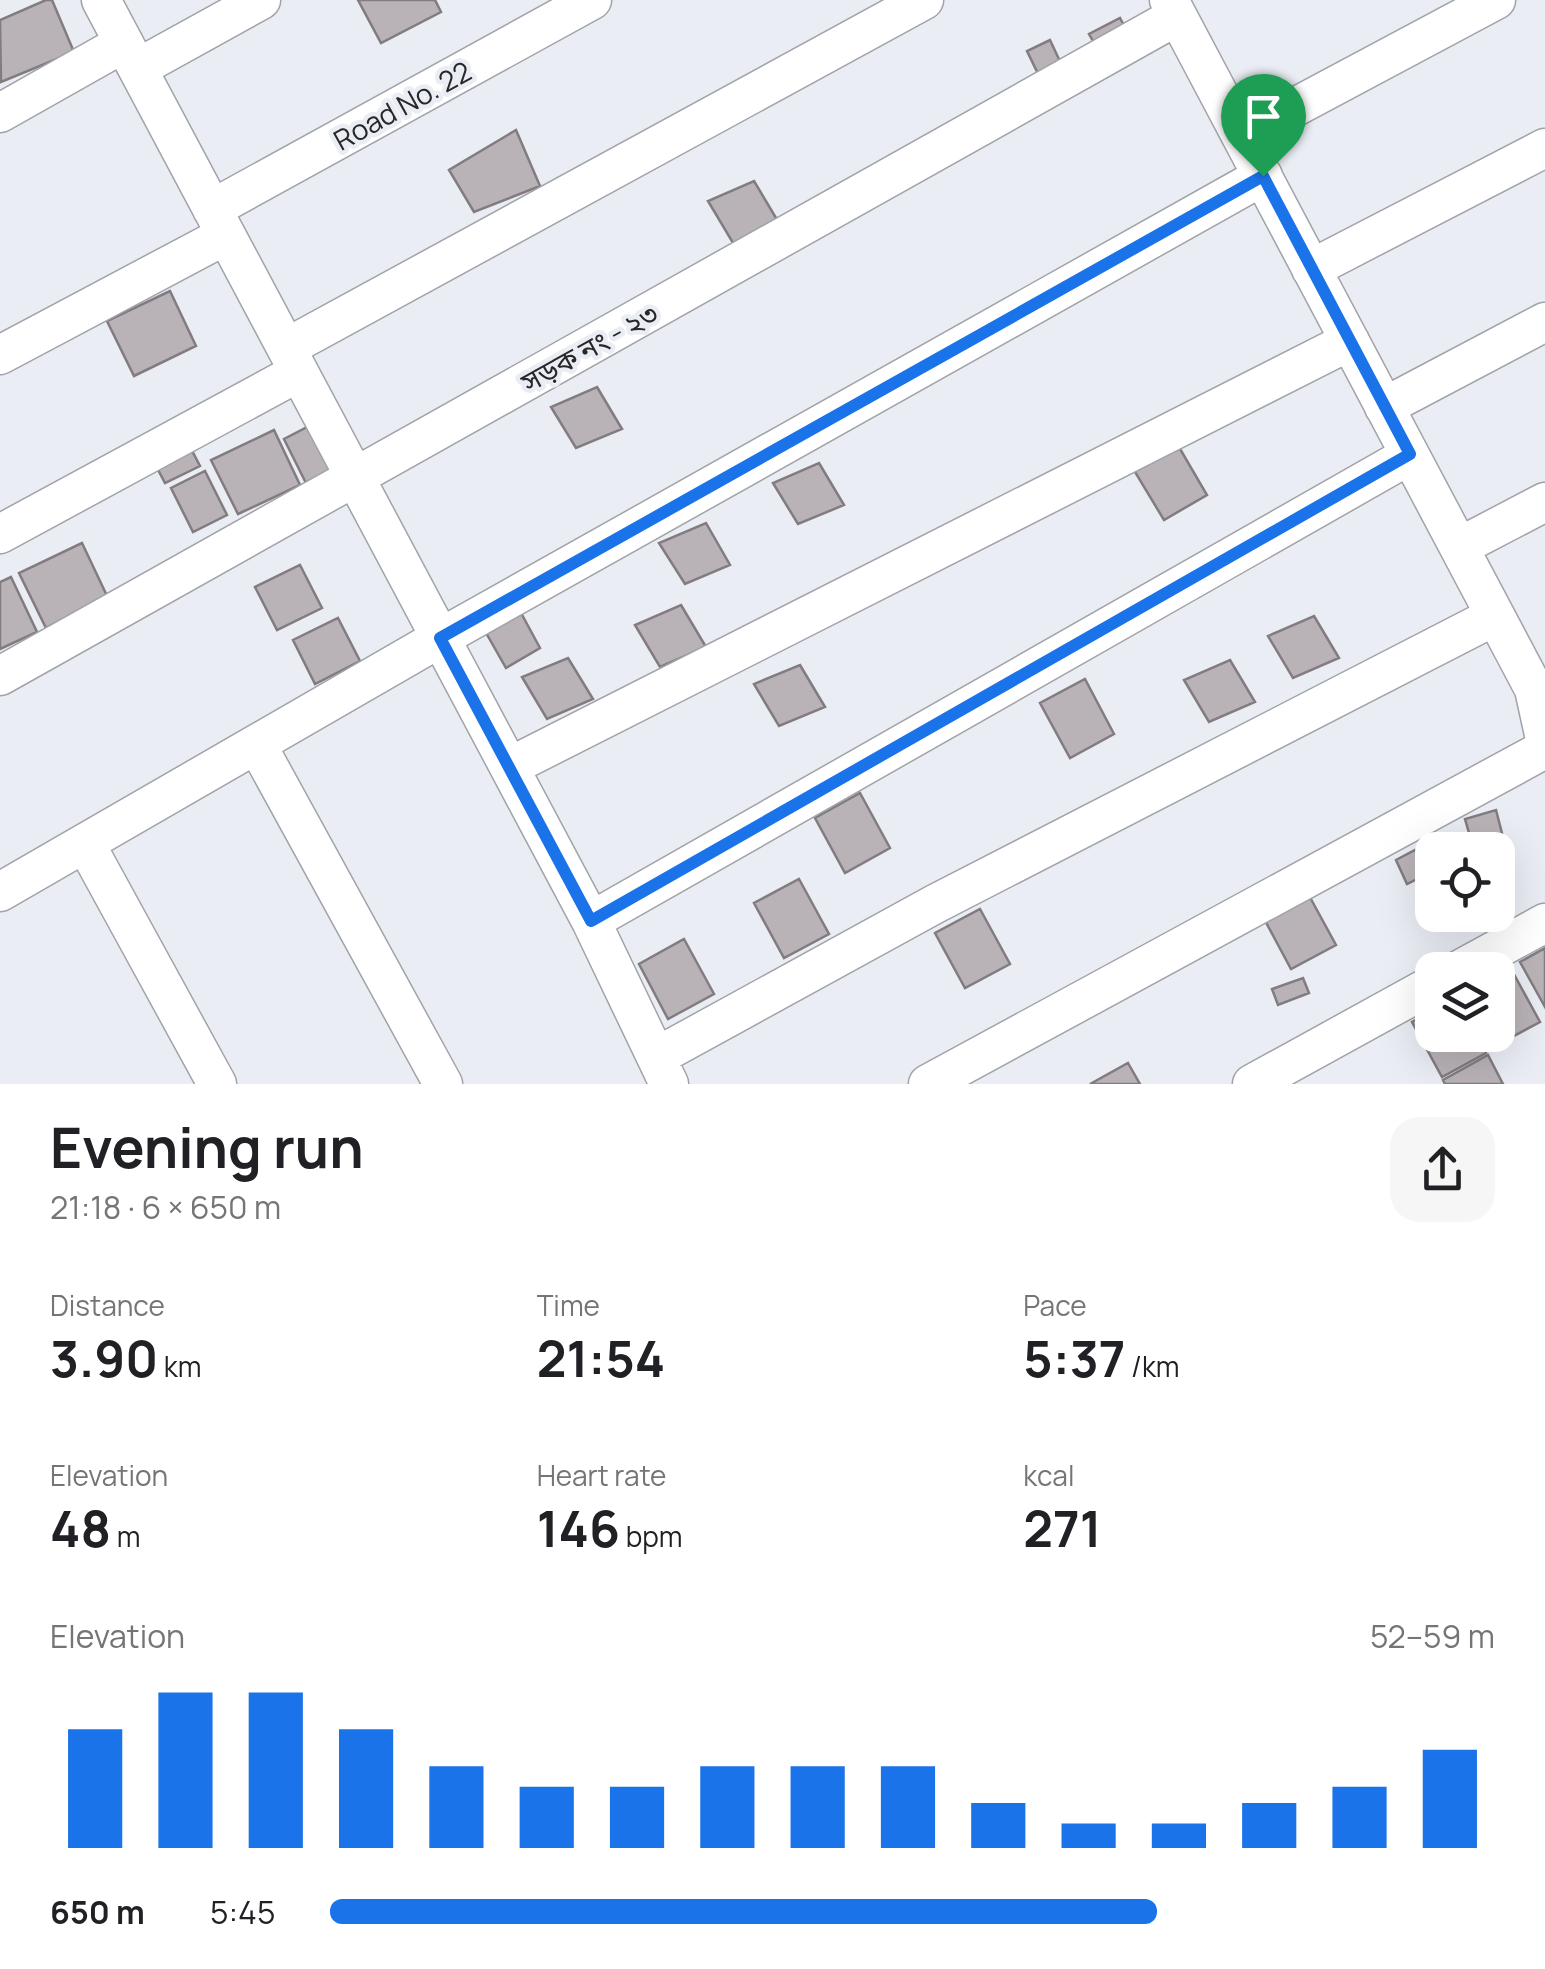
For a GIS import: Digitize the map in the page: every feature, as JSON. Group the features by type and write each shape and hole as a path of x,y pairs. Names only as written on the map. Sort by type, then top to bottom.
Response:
{"street":[{"path":"101,0 591,921 663,1070 935,904 1496,616"},
{"path":"0,113 261,0"},
{"name":"Road No. 22","path":"0,355 592,0"},
{"path":"0,534 293,360 924,0"},
{"path":"1241,136 1496,0"},
{"path":"1173,8 1496,616 1541,691 1545,738"},
{"name":"সড়ক নং - ২৩","path":"0,676 356,478 1173,8"},
{"path":"1312,269 1545,148"},
{"path":"0,892 440,638 1263,176"},
{"path":"1384,406 1545,322"},
{"path":"510,767 1350,342"},
{"path":"591,921 1410,454"},
{"path":"1459,547 1545,502"},
{"path":"257,745 443,1084"},
{"path":"928,1084 987,1070 1545,749"},
{"path":"85,843 216,1084"},
{"path":"1492,952 1545,923"},
{"path":"1252,1084 1415,993"}],"building":[{"path":"52,0 74,52 1,82 0,20"},
{"path":"358,0 435,0 441,12 381,43"},
{"path":"1120,18 1127,31 1097,48 1089,34"},
{"path":"1050,40 1064,70 1042,82 1027,51"},
{"path":"516,130 540,186 474,212 449,170"},
{"path":"754,181 779,223 733,243 708,201"},
{"path":"170,291 196,346 134,376 107,321"},
{"path":"597,387 622,429 576,448 551,407"},
{"path":"317,422 339,466 306,483 284,439"},
{"path":"274,430 300,485 238,514 211,460"},
{"path":"1176,442 1207,495 1164,520 1132,467"},
{"path":"188,443 200,466 165,483 153,460"},
{"path":"819,463 844,505 798,524 773,483"},
{"path":"205,471 227,515 193,532 171,488"},
{"path":"706,523 730,565 685,584 659,543"},
{"path":"82,543 108,598 46,628 19,573"},
{"path":"300,565 322,608 277,630 255,587"},
{"path":"11,577 37,632 0,649 0,582"},
{"path":"681,605 706,647 660,667 635,625"},
{"path":"520,611 540,648 506,668 485,631"},
{"path":"1314,616 1339,658 1293,678 1268,636"},
{"path":"338,618 360,661 315,684 293,640"},
{"path":"568,658 593,699 547,719 522,677"},
{"path":"1230,660 1255,702 1209,722 1184,680"},
{"path":"800,665 825,707 779,726 754,684"},
{"path":"1085,679 1114,734 1070,758 1040,703"},
{"path":"860,793 890,848 845,873 815,818"},
{"path":"1496,810 1502,832 1469,832 1465,819"},
{"path":"1415,850 1415,880 1407,884 1396,860"},
{"path":"799,879 829,934 784,958 754,903"},
{"path":"1306,890 1336,945 1291,969 1262,915"},
{"path":"980,909 1010,964 965,988 935,933"},
{"path":"684,939 714,994 668,1019 639,964"},
{"path":"1545,948 1545,1007 1520,962"},
{"path":"1515,976 1540,1022 1515,1035"},
{"path":"1303,978 1309,993 1278,1005 1272,989"},
{"path":"1428,1052 1486,1052 1486,1053 1442,1077"},
{"path":"1488,1055 1503,1084 1445,1084 1443,1080"},
{"path":"1128,1063 1140,1084 1090,1084"}],"route":[{"path":"1263,176 1410,454 591,921 440,638 1263,176"}]}
